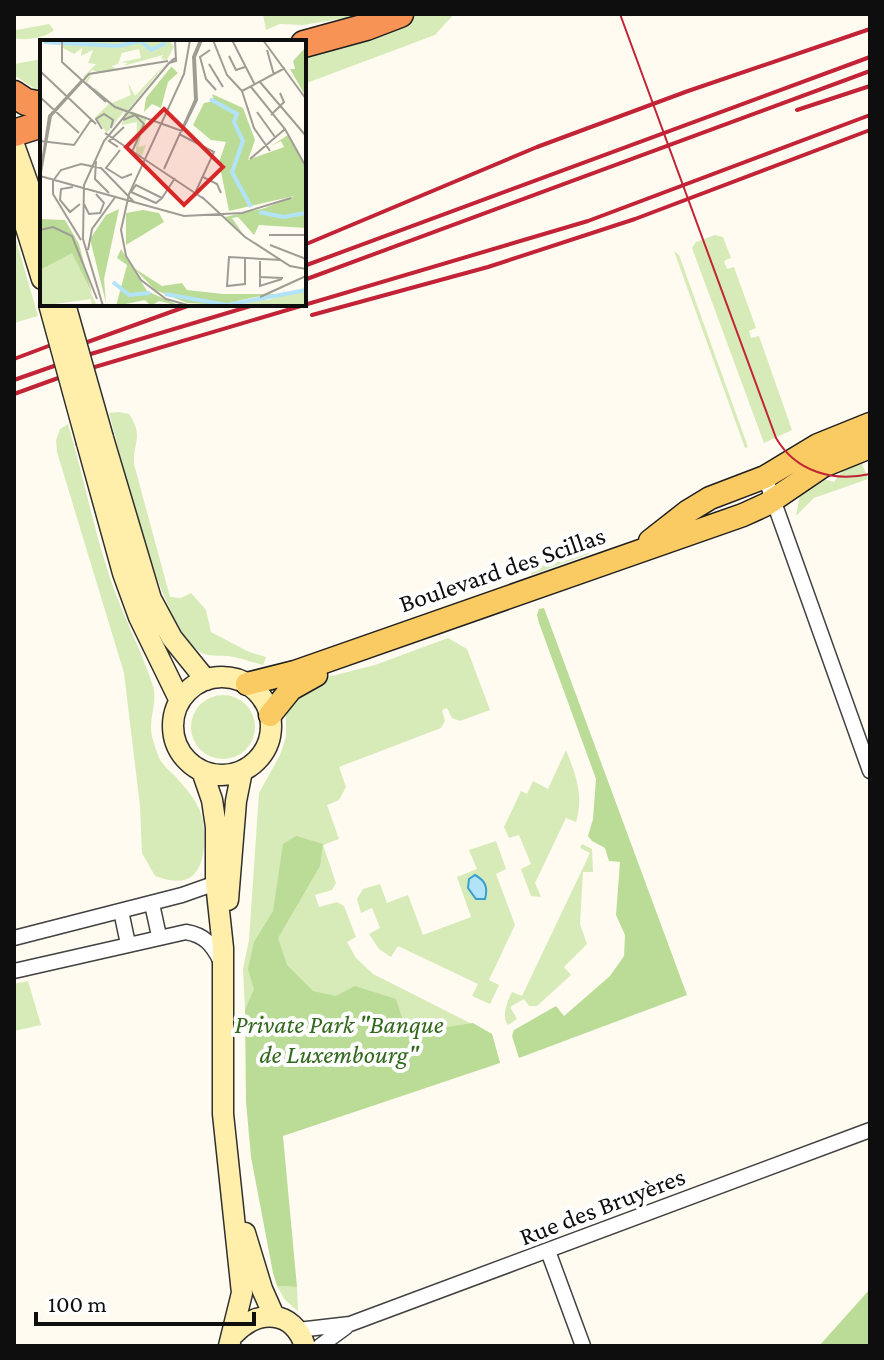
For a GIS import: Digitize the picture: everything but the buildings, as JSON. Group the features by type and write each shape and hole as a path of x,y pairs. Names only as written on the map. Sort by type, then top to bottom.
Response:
{"highway":[{"path":"306,43 400,14"},
{"path":"14,94 26,102 40,105"},
{"path":"14,133 40,125"}],"main road":[{"path":"14,145 40,217"},
{"path":"14,191 40,273"},
{"path":"50,306 151,599 172,638 206,680"},
{"path":"65,306 123,573 139,617 180,701"},
{"name":"Boulevard des Scillas","path":"637,552 687,512 710,498 765,477 818,445 870,424"},
{"name":"Boulevard des Scillas","path":"247,684 295,672 743,515 774,500 823,466 870,447"},
{"name":"Boulevard des Scillas","path":"270,715 291,689 301,682 385,640"},
{"path":"220,677 247,684 265,703 270,715 271,732 266,748 256,762 242,771 228,775 202,771 188,761 178,748 173,733 174,717 180,701 206,680 220,677"},
{"path":"202,771 212,800 216,827 216,883 223,957"},
{"path":"232,1340 242,1293 223,1114 223,957 236,801 242,771"},
{"path":"231,1191 262,1289 274,1316"},
{"path":"232,1340 245,1323 259,1316 274,1316 287,1321 301,1338"}],"street":[{"path":"765,477 870,771"},
{"path":"14,938 152,904 216,883"},
{"path":"152,904 159,936"},
{"path":"121,911 128,944"},
{"path":"14,971 186,932 197,934 212,944 223,957"},
{"name":"Rue des Bruyères","path":"350,1324 870,1130"},
{"path":"548,1251 583,1346"},
{"path":"301,1338 350,1324"},
{"path":"320,1346 350,1324"}],"green space":[{"path":"263,14 370,14 303,25 280,24 266,30"},
{"path":"415,14 454,14 435,35 306,83 306,51"},
{"path":"14,22 16,30 49,24 54,30 35,38 14,38"},
{"path":"40,59 40,94 14,75 14,64"},
{"path":"14,233 38,316 14,323"},
{"path":"715,235 723,237 731,258 724,261 727,269 734,267 756,328 749,331 751,338 759,336 792,430 764,443 692,248 696,242"},
{"path":"674,251 679,255 748,447 745,448"},
{"path":"109,413 129,414 136,428 134,464 170,597 181,598 191,593 206,610 211,632 249,652 266,657 263,665 236,657 202,653 187,638 172,613 145,543"},
{"path":"68,424 110,578 153,686 151,728 155,747 161,761 189,793 202,816 202,858 195,873 182,880 155,876 142,853 140,806 124,673 57,452 56,440 60,429"},
{"path":"860,458 868,479 814,498 796,516 800,495 817,477 834,482 847,465"},
{"path":"580,531 589,554 531,575 545,551"},
{"path":"544,608 687,995 519,1058 512,1036 514,1030 556,1006 564,1016 610,976 624,956 625,935 616,915 620,862 609,861 605,848 588,836 593,819 596,779 539,623 539,609"},
{"name":"Private Park \"Banque de Luxembourg\"","path":"448,638 467,649 490,710 460,721 452,718 447,708 442,710 445,721 441,728 339,767 346,787 339,800 327,805 339,839 323,845 336,883 332,890 315,895 319,907 337,902 344,906 356,937 347,942 356,958 373,974 492,1034 500,1063 254,990 245,1009 243,969 249,940 259,793 280,755 286,737 289,704 324,678 375,665"},
{"path":"217,695 229,695 246,704 253,715 253,739 246,750 229,759 217,759 205,754 196,745 191,733 191,721 196,709 205,700"},
{"path":"566,750 579,794 576,822 566,818 535,883 541,897 531,896 521,869 531,864 519,835 509,838 504,827 521,791 527,794 533,781 548,789"},
{"path":"296,836 323,844 320,866 278,938 287,965 313,991 336,996 355,986 396,999 407,1033 473,1023 492,1034 500,1063 283,1136 297,1287 277,1286 251,1157 246,1102 245,1009 254,989 248,969 254,942 273,911 283,844"},
{"name":"Private Park \"Banque de Luxembourg\"","path":"496,841 506,869 496,874 515,925 489,980 499,985 490,1004 472,996 478,984 398,946 391,957 379,949 369,934 380,928 372,908 361,913 357,899 363,889 380,884 387,903 408,895 423,935 471,917 457,877 477,869 469,850"},
{"path":"582,844 592,849 593,872 583,872 580,924 587,944 564,967 571,975 537,1006 529,1006 524,999 510,1007 517,1019 508,1025 505,1013 510,996 512,992 522,996 590,853 580,848"},
{"path":"28,981 41,1025 14,1031 14,984"},
{"path":"277,1286 297,1287 298,1311 285,1300"},
{"path":"870,1289 870,1346 819,1346"}],"water":[{"path":"475,875 485,885 485,899 476,899 468,888 469,879"}],"tram line":[{"path":"620,14 776,438 794,459 817,472 843,477 870,474"}],"railway":[{"path":"306,244 537,147 870,29"},
{"path":"306,265 870,57"},
{"path":"306,279 870,71"},
{"path":"797,110 870,86"},
{"path":"306,304 588,221 870,115"},
{"path":"312,315 488,267 635,219 870,130"},
{"path":"57,353 187,306"},
{"path":"14,380 250,306"},
{"path":"14,394 61,377 301,306"},
{"path":"14,359 67,339"}]}
